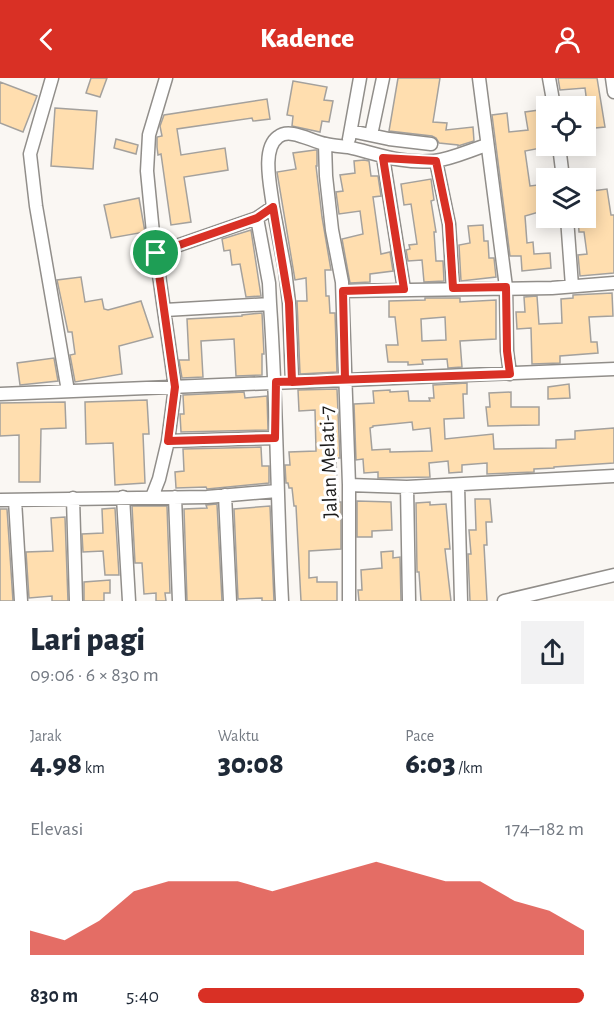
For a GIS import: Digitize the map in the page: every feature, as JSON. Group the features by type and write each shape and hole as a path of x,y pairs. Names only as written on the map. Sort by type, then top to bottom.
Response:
{"street":[{"path":"52,78 30,154 36,206 68,392"},
{"path":"152,497 168,441 175,387 156,253 146,152 148,135 166,78"},
{"path":"348,147 360,78"},
{"path":"371,135 383,78"},
{"path":"479,78 506,287 507,351 510,374"},
{"path":"549,78 552,96"},
{"path":"612,78 614,92"},
{"path":"351,131 431,144"},
{"path":"292,382 289,303 273,207 267,154 272,143 278,136 288,133 383,158 436,161 487,145"},
{"name":"Jalan Melati-7","path":"325,144 331,219 343,291 350,601"},
{"path":"383,158 404,289"},
{"path":"436,161 449,224 453,288"},
{"path":"156,253 257,218 273,207"},
{"path":"257,218 269,283 276,382 275,438 282,601"},
{"path":"568,228 572,286"},
{"path":"343,291 614,283"},
{"path":"165,310 270,304"},
{"path":"0,394 614,369"},
{"path":"168,441 275,438"},
{"path":"349,485 407,487 614,476"},
{"path":"458,485 461,601"},
{"path":"407,487 409,601"},
{"path":"0,500 175,497 278,491"},
{"path":"225,495 230,601"},
{"path":"123,497 129,601"},
{"path":"175,497 179,601"},
{"path":"73,498 76,601"},
{"path":"15,500 21,601"},
{"path":"504,601 614,575"}],"building":[{"path":"91,78 107,78 100,97 86,93"},
{"path":"398,78 440,78 433,122 447,123 446,130 473,127 474,141 458,146 439,143 432,136 389,131"},
{"path":"558,78 597,78 605,127 596,128 596,96 586,96 585,88 560,90"},
{"path":"293,81 327,87 324,100 333,101 329,122 322,121 320,132 292,126 293,116 287,115"},
{"path":"0,82 37,96 23,132 0,123"},
{"path":"267,99 270,119 253,121 252,118 177,129 181,155 225,148 228,170 184,177 191,222 171,225 161,154 158,155 157,147 157,137 162,136 160,126 164,115"},
{"path":"55,108 97,111 93,169 51,166"},
{"path":"536,110 536,149 525,151 530,186 536,185 536,213 525,216 527,243 533,242 534,254 550,253 551,268 522,271 521,256 510,256 492,115 507,113 509,132 528,130 525,112"},
{"path":"116,139 138,145 136,154 114,148"},
{"path":"317,150 316,166 331,270 325,270 326,296 329,296 330,313 335,313 337,372 300,374 297,301 307,301 306,278 295,280 277,172 296,169 293,153"},
{"path":"354,161 369,161 371,176 378,176 381,196 373,197 381,254 390,252 393,271 370,274 370,282 350,283 342,239 363,234 360,211 339,214 336,192 343,191 340,175 355,173"},
{"path":"431,179 436,261 443,261 444,281 424,282 422,260 408,261 406,250 410,249 409,245 417,244 411,204 404,205 401,184"},
{"path":"607,189 611,215 614,215 614,273 580,276 578,255 587,254 584,232 579,232 579,228 596,228 596,190"},
{"path":"139,198 145,232 111,238 104,205"},
{"path":"483,225 484,241 488,241 489,258 494,258 496,277 461,281 459,245 470,243 468,226"},
{"path":"251,230 261,296 246,297 240,264 232,265 230,250 224,251 222,239"},
{"path":"81,277 85,302 102,299 104,309 108,310 141,301 153,337 119,346 122,374 75,382 70,355 75,354 72,332 68,332 57,280"},
{"path":"612,293 613,316 589,317 591,342 597,342 598,353 560,356 560,363 532,364 531,328 517,329 516,312 525,312 524,297 537,296 539,324 562,323 561,299 573,298 573,295"},
{"path":"425,298 460,298 460,302 496,300 496,339 460,341 462,367 448,368 447,359 422,360 423,364 408,365 408,362 388,362 386,345 398,345 395,317 389,317 389,301 425,300","holes":["445,317 446,340 422,341 421,319"]},
{"path":"262,313 264,354 262,354 262,375 236,376 234,339 201,341 203,377 182,378 179,360 189,360 187,319"},
{"path":"54,358 58,381 20,385 17,363"},
{"path":"467,383 467,394 463,394 464,418 444,419 445,439 493,434 494,449 556,448 556,440 575,439 575,431 614,428 614,463 534,469 534,472 487,474 487,463 462,465 462,472 449,473 448,461 429,463 430,477 378,478 378,472 364,473 363,459 356,460 354,404 374,403 373,391 390,390 390,392 408,391 409,401 430,401 429,398 434,398 433,385","holes":["412,422 413,430 430,428 432,451 372,450 370,428 373,426"]},
{"path":"569,384 570,398 548,399 548,387"},
{"path":"337,389 340,458 336,458 337,486 339,502 341,502 341,549 309,551 309,578 317,577 317,582 337,582 337,601 301,601 296,506 294,506 292,488 289,488 286,483 285,465 290,465 289,452 316,451 315,410 299,411 298,390"},
{"path":"244,392 245,398 267,396 268,430 181,432 180,414 184,414 183,395"},
{"path":"511,392 511,407 539,407 539,425 488,426 486,407 490,407 489,393"},
{"path":"147,400 149,434 143,434 145,483 115,485 113,443 86,444 85,402"},
{"path":"65,402 66,428 41,429 40,482 19,482 19,435 0,436 0,403"},
{"path":"261,447 262,466 269,466 269,483 207,489 206,487 176,488 175,472 184,471 183,449"},
{"path":"475,499 490,499 492,522 486,522 487,545 484,545 487,601 470,601 469,530 476,530"},
{"path":"357,501 391,502 392,530 372,531 372,537 357,537"},
{"path":"430,502 430,505 446,504 450,549 445,549 451,601 421,601 419,572 417,572 416,503"},
{"path":"217,504 222,601 187,601 184,509 207,508 206,505"},
{"path":"132,506 167,506 170,593 165,593 166,601 156,601 156,593 144,594 142,563 135,563"},
{"path":"270,506 274,601 262,601 262,598 238,599 234,509"},
{"path":"115,508 119,575 105,575 103,551 83,552 82,534 103,533 102,509"},
{"path":"0,509 7,509 13,601 0,601"},
{"path":"65,517 68,601 52,601 52,596 29,598 26,552 53,551 51,518"},
{"path":"393,551 393,558 400,557 401,601 359,601 358,590 362,590 361,570 382,568 381,552"},
{"path":"110,580 110,593 104,593 104,601 84,601 84,582"}],"route":[{"path":"156,253 175,387 168,441 275,438 276,382 292,382 345,379 510,374 507,351 506,287 453,288 449,224 436,161 383,158 404,289 343,291 345,379 292,382 289,303 273,207 257,218 156,253"}]}
